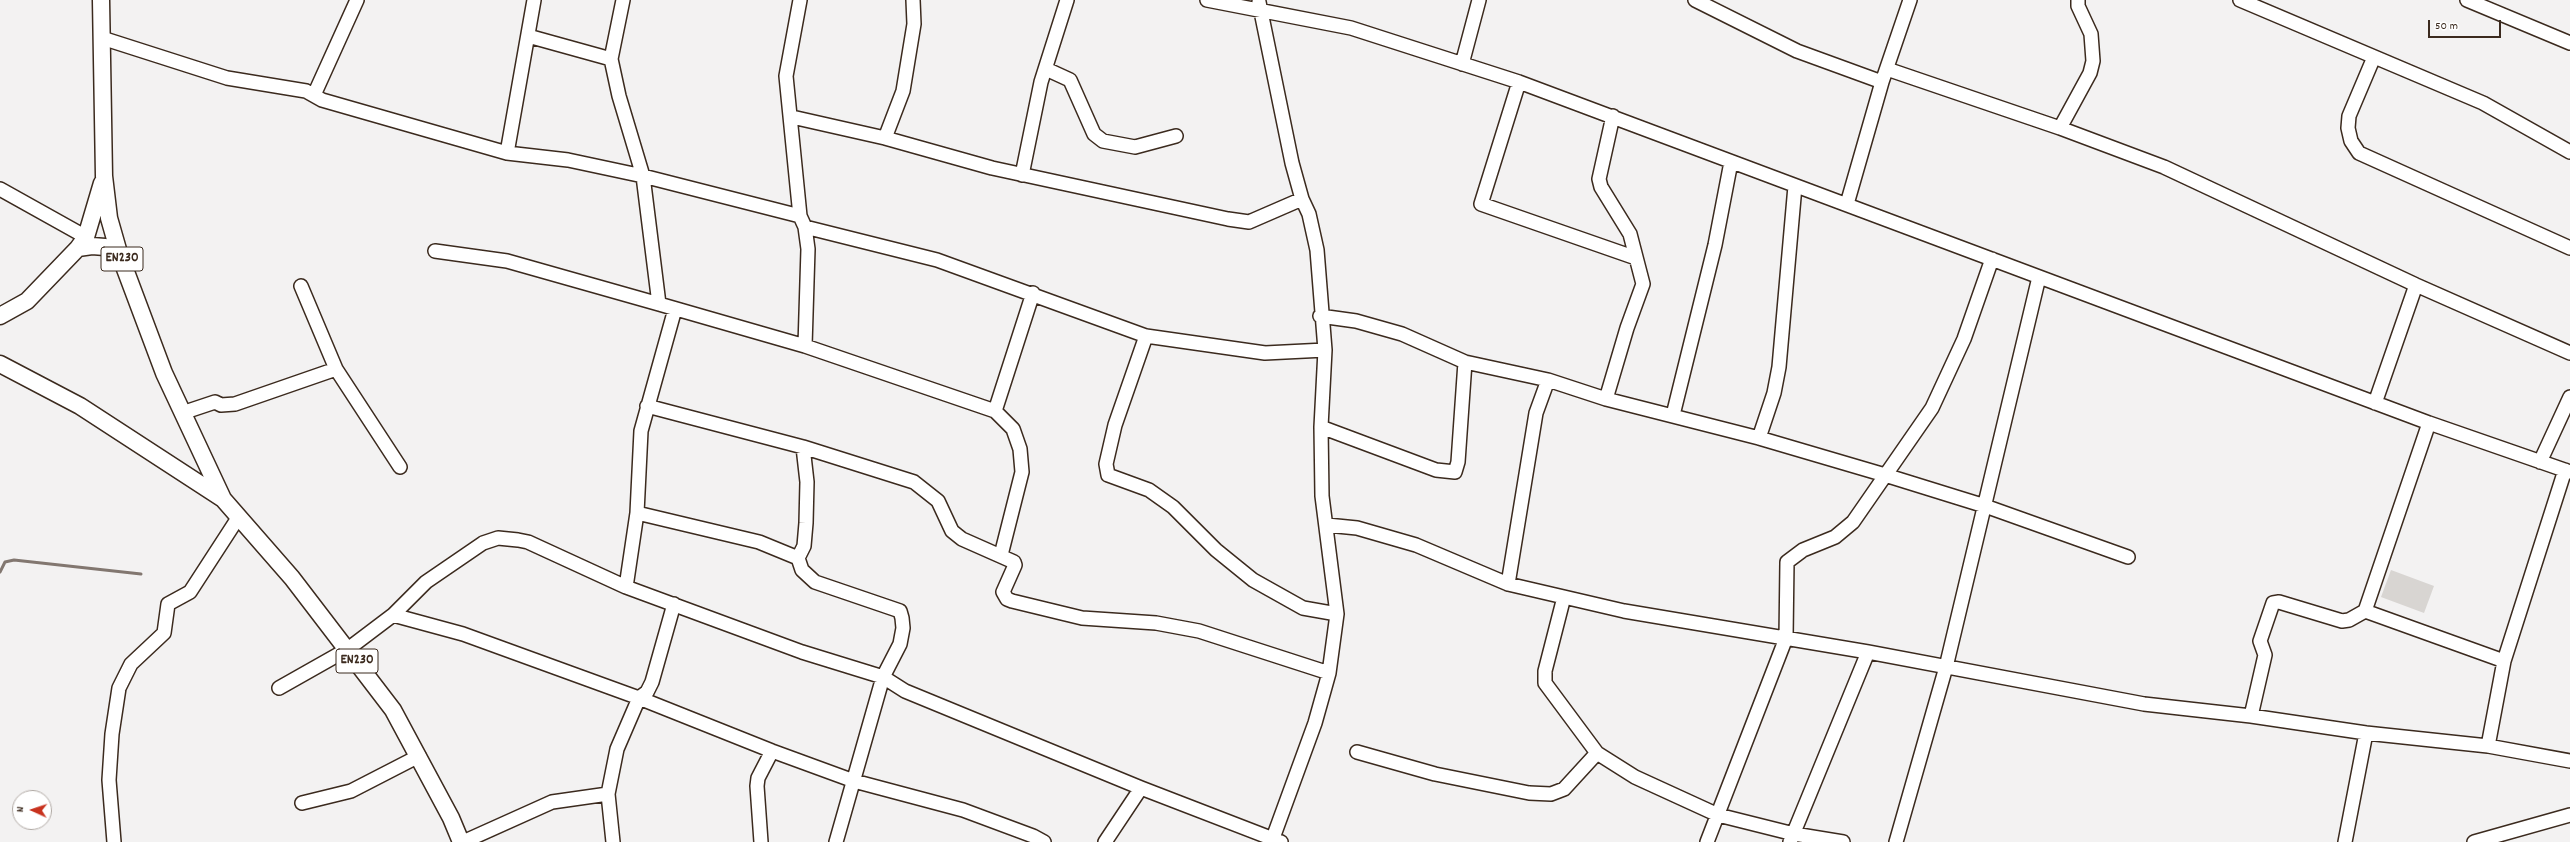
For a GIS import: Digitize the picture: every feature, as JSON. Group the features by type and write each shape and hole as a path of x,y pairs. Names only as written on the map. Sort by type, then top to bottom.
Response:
{"main road":[{"name":"EN230","path":"100,0 104,176 109,218 120,253 164,373 223,499 238,518 292,578 348,649 393,710 419,756 462,842"},
{"path":"0,316 27,301 82,242 104,176"},
{"path":"82,242 92,246 105,247 120,253"},
{"path":"0,364 80,406 223,499"},
{"path":"182,472 191,471 198,467 202,453"}],"street":[{"path":"314,95 357,0"},
{"path":"507,153 534,0"},
{"path":"623,0 611,59 619,96 642,176 659,304"},
{"path":"800,0 786,76 792,117 802,222 808,249 805,346"},
{"path":"885,138 903,91 914,24 912,0"},
{"path":"1022,175 1041,82 1067,0"},
{"path":"1207,0 1259,5 1351,28 1519,82 1613,116 1795,186 1847,204 2428,424 2568,471 2504,660 2488,746"},
{"path":"1462,64 1479,0"},
{"path":"1695,0 1797,51 1882,82"},
{"path":"1847,204 1882,82 1910,0"},
{"path":"2060,128 2090,73 2093,61 2091,34 2078,6 2078,0"},
{"path":"2240,0 2483,102 2570,152"},
{"path":"2467,0 2570,43"},
{"path":"279,688 348,649 393,615 426,582 483,543 498,538 528,542 626,587 802,652 883,677 905,691 1141,788 1277,840 1316,723 1329,673 1337,614 1327,525 1322,496 1321,427 1325,350 1320,316 1317,250 1309,214 1302,199 1292,163 1259,5"},
{"path":"528,36 611,59"},
{"path":"102,38 227,78 306,91 322,100 507,153 568,160 642,176 937,260 1033,293 1146,336 1265,353 1325,350"},
{"path":"2374,57 2349,116 2348,128 2351,141 2359,153 2570,248"},
{"path":"1046,69 1070,80 1094,134 1103,141 1136,147 1176,136"},
{"path":"1887,69 2060,128 2164,167 2416,285 2570,353"},
{"path":"1519,82 1481,204 1636,258"},
{"path":"1606,399 1627,328 1643,284 1630,234 1601,187 1599,179 1599,168 1613,116"},
{"path":"792,117 885,138 1022,175 1250,222 1302,199"},
{"path":"1673,415 1714,245 1731,162"},
{"path":"1759,438 1774,393 1779,367 1795,186"},
{"path":"0,189 82,242"},
{"path":"435,251 507,261 659,304 805,346 995,411 1014,429 1020,449 1022,472 1000,555"},
{"path":"1707,842 1786,638 1787,562 1803,550 1835,537 1853,522 1932,408 1964,339 1992,259"},
{"path":"1896,842 1946,667 2038,277"},
{"path":"2375,403 2416,285"},
{"path":"301,286 336,369 400,467"},
{"path":"995,411 1033,293"},
{"path":"626,587 637,512 641,431 647,406 664,354 675,309"},
{"path":"1320,316 1356,321 1402,334 1465,362 1548,380 1606,399 1759,438 1885,475 1985,506 2128,557"},
{"path":"1146,336 1115,425 1106,464 1108,475 1149,490 1173,507 1216,550 1253,580 1303,608 1337,614"},
{"path":"1321,427 1436,470 1454,472 1458,462 1465,362"},
{"path":"182,413 215,402 221,405 235,404 336,369"},
{"path":"1508,584 1536,413 1548,380"},
{"path":"2540,462 2570,397"},
{"path":"647,406 803,447 914,482 938,501 952,532 962,539 1000,555 1015,565 1003,592 1007,599 1012,601 1082,618 1156,623 1199,631 1329,673"},
{"path":"2251,716 2265,655 2260,641 2273,603 2279,602 2342,621 2349,620 2365,611 2428,424"},
{"path":"803,447 807,482 804,546 798,558 802,570 815,582 900,611 903,628 900,644 883,677 836,842"},
{"path":"637,512 759,542 798,558"},
{"path":"114,842 109,780 112,734 119,688 131,664 164,633 168,604 190,592 238,518"},
{"path":"1327,525 1357,528 1416,545 1508,584 1624,611 1868,652 2144,704 2251,716 2366,733 2488,746 2570,761"},
{"path":"1564,597 1545,671 1545,683 1597,753 1635,777 1718,814 1792,838 1843,842"},
{"path":"613,842 608,794 617,749 639,698 647,692 652,682 674,604"},
{"path":"2365,611 2504,660"},
{"path":"393,615 463,634 639,698 772,751 854,781 963,810 1033,836 1044,842"},
{"path":"1792,838 1868,652"},
{"path":"2345,842 2366,733"},
{"path":"761,842 757,786 758,778 772,751"},
{"path":"1357,752 1435,774 1529,793 1551,794 1564,789 1597,753"},
{"path":"302,803 351,791 419,756"},
{"path":"1105,842 1141,788"},
{"path":"462,842 552,802 608,794"},
{"path":"2474,842 2513,836 2570,815"}],"shaded area":[{"path":"2391,570 2434,586 2424,613 2381,597"}],"waterway":[{"path":"0,572 5,562 14,560 141,574"}]}
